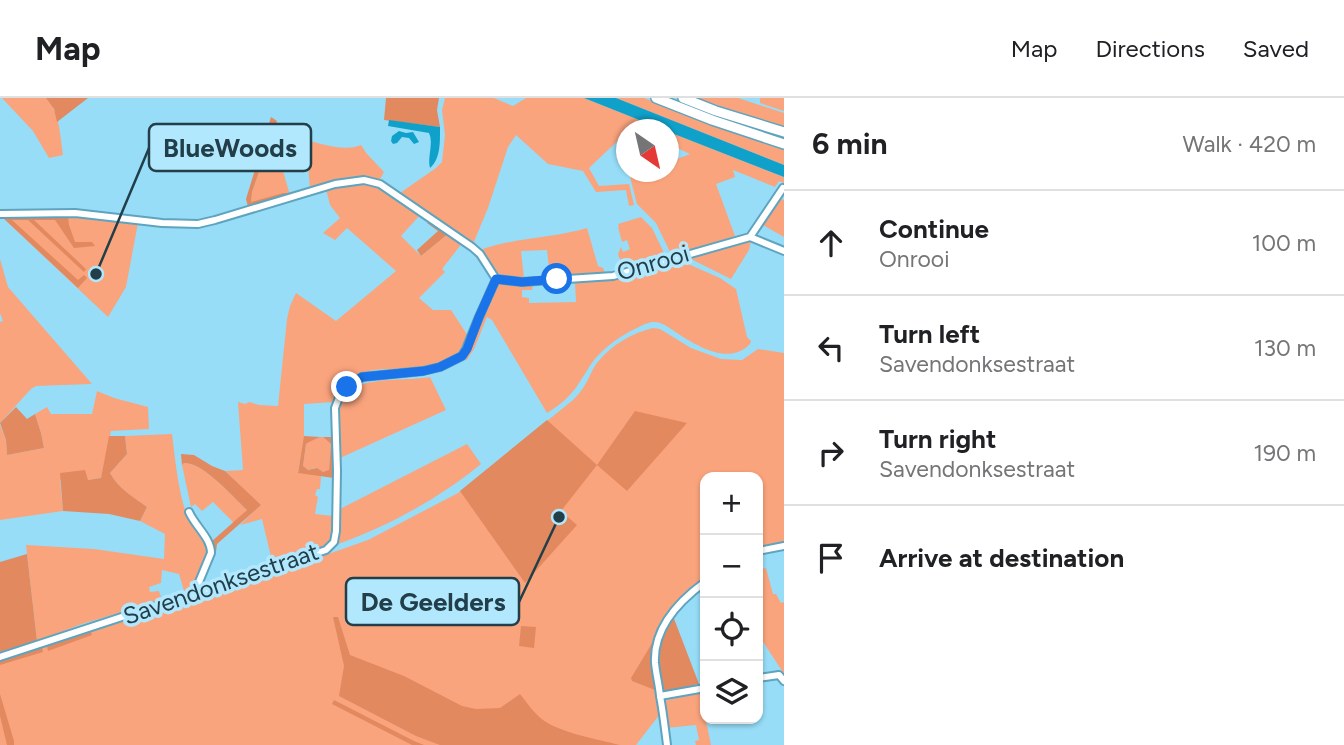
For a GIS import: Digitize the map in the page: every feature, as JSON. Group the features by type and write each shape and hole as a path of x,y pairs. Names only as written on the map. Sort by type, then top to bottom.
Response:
{"highway":[{"path":"656,98 784,144"},
{"path":"683,98 784,132"}],"street":[{"path":"0,214 75,213 162,223 206,223 335,184 364,180 380,184 467,243 480,254 496,279"},
{"path":"783,188 750,237 784,251"},
{"name":"Onrooi","path":"496,279 522,282 613,276 750,237"},
{"name":"Savendonksestraat","path":"0,657 321,553 329,548 334,542 336,531 335,408 340,395 362,377 424,371 440,367 462,356 496,279"},
{"path":"189,512 211,548 194,594"},
{"path":"763,550 784,546"},
{"path":"667,745 655,662 657,643 670,615 700,586"},
{"path":"763,677 779,675 784,681"},
{"path":"660,696 700,689"}],"shaded area":[{"path":"2,98 46,98 57,117 63,155 49,158 33,131"},
{"path":"46,98 88,98 57,122 54,109"},
{"path":"386,98 439,98 437,110 440,127 384,120"},
{"path":"445,98 494,98 513,106 526,98 584,98 637,119 616,119 616,142 589,168 599,186 629,184 634,205 629,206 626,190 596,192 583,171 548,164 516,135 508,147 473,244 400,193 442,162 445,135 442,110"},
{"path":"616,98 644,98 784,148 784,165 679,123 679,119 669,119"},
{"path":"697,98 738,98 784,113 784,129"},
{"path":"760,98 784,98 784,111 760,103"},
{"path":"271,117 277,121 252,192 251,202 283,193 288,195 248,207 246,199"},
{"path":"277,121 287,161 281,164 290,195 251,203 252,192"},
{"path":"679,136 784,177 784,183 779,181 775,187 733,170 735,177 716,184 735,236 671,254 656,223 637,204 631,182 679,182 679,158 690,154 679,149"},
{"path":"306,140 341,148 361,145 384,172 379,181 353,178 310,189"},
{"path":"353,182 377,184 421,214 401,236 421,256 449,233 463,242 442,269 445,272 419,298 433,310 451,310 468,336 457,353 443,363 426,367 370,371 354,376 340,387 334,402 304,404 304,439 298,472 321,476 320,489 317,489 315,495 318,497 315,514 333,516 333,528 330,539 320,549 273,565 262,519 240,525 260,505 225,471 243,470 238,402 278,406 287,319 296,293 336,321 396,271 347,228 335,240 323,233 340,218 330,205 326,189"},
{"path":"776,197 784,200 784,237 761,224"},
{"path":"0,215 86,217 138,223 126,287 108,317"},
{"path":"0,215 68,216 75,242 92,242 95,246 74,248 55,220 34,220 86,269 84,272 28,220 12,220 78,280 84,275 87,278 78,288"},
{"path":"641,217 652,228 666,257 623,268 618,254 621,247 623,252 630,249 627,240 622,242 618,224"},
{"path":"431,220 449,233 421,256 417,250 438,231 427,223"},
{"path":"587,228 598,266 603,268 605,273 550,277 547,250 521,251 524,278 501,275 493,269 480,250 506,243"},
{"path":"751,241 749,250 731,279 689,258"},
{"path":"0,259 8,287 92,384 36,386 0,423 0,322 3,321 0,313"},
{"path":"679,260 720,278 736,289 750,344 742,350 723,354 703,348 662,324 646,324 625,334 603,350 572,392 547,413 492,320 487,317 466,361 467,352 496,282 533,284 532,290 522,290 522,297 529,298 529,303 576,302 575,283 610,279"},
{"path":"653,328 660,329 691,348 721,359 742,360 758,349 784,353 784,545 763,549 763,472 700,472 700,585 670,613 656,641 660,714 636,745 0,745 0,659 368,540 458,493 573,400 595,365 615,345"},
{"path":"430,377 446,410 340,458 337,414 339,403 345,394 366,383"},
{"path":"97,391 148,407 149,429 111,431 101,478 60,480 63,511 0,520 0,425 6,440 7,455 44,448 35,414 47,407 51,414 92,414"},
{"path":"16,407 27,419 35,414 44,448 7,455 6,440 0,423"},
{"path":"635,411 687,423 627,491 597,465"},
{"path":"547,420 597,465 561,511 577,525 525,583 460,491"},
{"path":"172,434 186,513 209,548 193,590 185,594 179,574 162,570 161,583 149,587 150,592 159,591 162,600 82,624 37,641 26,545 94,549 164,559 165,534 140,521 147,507 122,488 110,473 127,454 125,436"},
{"path":"109,436 125,436 127,454 110,473 122,488 147,507 140,521 109,514 63,511 60,473 85,470 88,480 101,478"},
{"path":"304,436 320,437 306,444 303,466 308,470 317,468 323,472 329,470 331,444 323,437 334,437 334,478 298,473"},
{"path":"320,437 331,444 329,470 325,472 315,468 308,470 303,466 306,444"},
{"path":"467,444 481,464 465,477 411,511 335,545 339,533 340,509"},
{"path":"181,454 194,455 225,471 261,505 217,544 216,552 211,542 247,510 209,474 192,464 182,465"},
{"path":"192,464 209,474 247,510 234,523 213,502 202,511 195,504 191,507 182,465"},
{"path":"27,554 37,641 0,652 0,562"},
{"path":"763,568 766,568 773,594 776,594 781,603 784,602 784,674 763,642"},
{"path":"673,616 699,684 662,692 659,652 663,634"},
{"path":"333,617 338,617 350,655 404,676 462,706 476,709 500,708 520,694 546,722 582,736 620,745 440,745 416,736 339,696 344,666"},
{"path":"521,626 536,627 534,648 519,646"},
{"path":"90,629 92,635 48,651 47,646"},
{"path":"660,630 653,661 655,690 632,681 631,678"},
{"path":"42,647 43,652 0,665 0,660"},
{"path":"700,692 700,724 707,724 711,745 696,745 695,741 699,740 696,725 666,728 664,701"},
{"path":"0,694 14,745 7,745 0,716"},
{"path":"334,700 424,745 412,745 332,704"}],"water":[{"path":"584,98 616,98 669,119 637,119"},
{"path":"389,120 440,127 438,155 430,168 429,133 388,126"},
{"path":"679,123 784,165 784,177 679,136"},
{"path":"399,131 413,132 419,142 414,144 409,138 402,137 393,144 392,136"}],"place":[{"name":"BlueWoods","path":"96,274"},
{"name":"De Geelders","path":"559,517"}],"route":[{"path":"347,387 362,377 424,371 440,367 462,356 496,279 522,282 557,279"}]}
